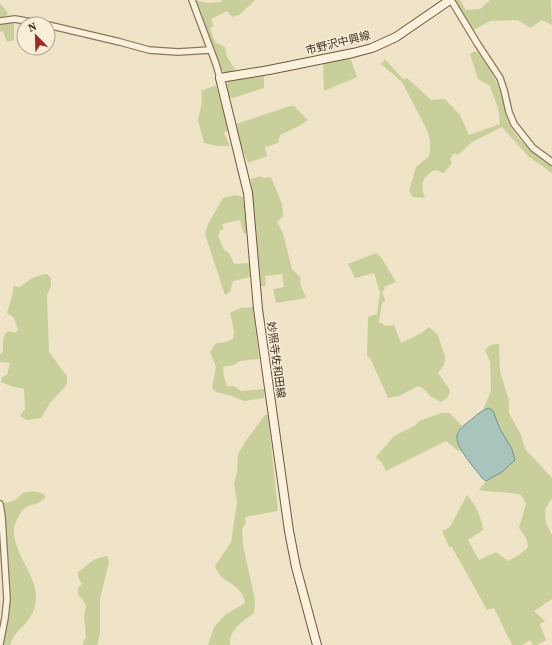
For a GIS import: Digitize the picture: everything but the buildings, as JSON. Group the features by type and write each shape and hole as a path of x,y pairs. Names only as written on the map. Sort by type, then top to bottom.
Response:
{"main road":[{"name":"市野沢中興線","path":"220,78 372,48 396,37 451,0"},
{"name":"妙照寺佐和田線","path":"220,78 248,193 259,317 288,531 316,645"}],"street":[{"path":"192,0 220,78"},
{"path":"451,0 500,78 509,112 514,124 533,148 552,162"},
{"path":"0,21 16,19"},
{"path":"56,28 149,50 178,52 210,50"},
{"path":"0,504 7,599 0,644"}],"green space":[{"path":"195,0 208,3 221,2 222,0 255,0 239,15 232,17 227,11 211,19 214,26 210,28 215,42 225,47 227,57 237,72 227,73 222,71 207,35"},
{"path":"453,0 460,0 466,10 480,9 490,0 551,0 552,25 542,20 530,28 518,20 490,21 474,30"},
{"path":"0,3 8,13 6,16 0,18"},
{"path":"11,22 14,24 14,40 7,42 3,31 0,32 0,24"},
{"path":"475,51 479,54 496,82 510,126 526,145 552,165 552,173 528,156 502,127 472,142 458,155 454,153 450,159 452,163 444,173 435,170 427,175 423,181 425,198 413,197 409,191 416,167 428,157 430,152 430,140 427,130 402,82 381,64 385,59 403,79 407,78 431,100 445,99 460,115 469,135 500,124 498,108 490,86 478,79 470,54"},
{"path":"348,58 351,60 357,77 324,91 323,64"},
{"path":"264,75 264,88 233,98 229,97 227,84 229,81"},
{"path":"216,85 228,130 224,133 230,146 218,146 204,143 198,120 202,102 201,91"},
{"path":"294,106 308,120 280,135 278,143 265,147 267,156 248,163 234,128 236,124"},
{"path":"261,176 263,178 271,177 282,204 283,216 277,222 283,233 292,269 301,278 300,283 306,298 276,303 273,289 284,287 282,274 265,276 266,286 260,286 251,179"},
{"path":"235,195 243,197 248,232 244,234 240,220 222,224 224,229 219,231 220,233 218,235 224,250 229,253 234,264 249,263 250,277 233,281 230,292 225,295 205,234 208,224 223,198"},
{"path":"376,253 381,257 396,282 384,287 385,290 382,291 385,301 382,303 379,322 386,326 394,325 401,343 420,334 429,327 438,335 445,357 444,365 438,373 450,390 448,397 441,402 430,396 424,389 418,386 399,396 388,398 371,360 367,355 368,317 377,314 380,293 374,273 355,278 348,264"},
{"path":"47,274 51,278 51,286 47,295 49,352 67,376 67,383 50,403 41,418 27,420 20,416 25,409 24,389 1,382 2,377 7,375 10,363 0,362 0,355 3,351 3,340 6,333 8,331 15,333 18,330 14,318 7,313 13,292 13,286 20,287 39,275"},
{"path":"253,307 259,359 240,361 234,365 223,367 227,386 234,386 241,391 265,389 264,398 244,401 216,392 212,388 216,367 210,352 216,343 226,342 233,339 234,331 230,313 241,308"},
{"path":"499,344 500,371 509,401 509,413 521,435 525,449 552,478 552,498 545,510 546,523 552,535 552,599 534,611 545,621 540,624 546,640 537,645 533,645 530,640 522,645 512,645 494,608 487,610 452,547 449,547 442,531 450,527 467,495 478,511 483,530 468,540 479,560 496,552 508,561 519,555 528,547 526,538 519,528 526,504 521,495 479,490 486,481 502,472 512,449 500,429 493,411 487,409 483,410 491,391 490,362 485,350 490,345"},
{"path":"441,413 450,413 462,426 457,436 457,442 462,452 446,441 386,471 382,463 376,457 394,436 416,425 419,421"},
{"path":"265,415 268,415 278,511 245,517 246,523 242,529 243,545 255,600 254,613 241,622 234,630 230,639 230,645 208,645 214,627 225,615 245,603 240,591 223,578 215,566 231,542 237,502 234,484 237,472 238,454"},
{"path":"33,491 45,495 45,498 25,508 18,517 14,526 14,537 20,554 33,581 36,598 35,607 29,619 13,638 10,645 2,645 10,602 2,503 10,502 15,500 23,493"},
{"path":"107,556 109,562 100,599 100,634 97,645 82,645 86,637 84,616 86,606 78,595 78,588 82,584 78,577 78,572 94,560"}],"water":[{"path":"489,408 493,411 500,429 512,449 515,460 502,472 486,481 470,463 462,451 457,441 457,436 465,425 481,412"}]}
